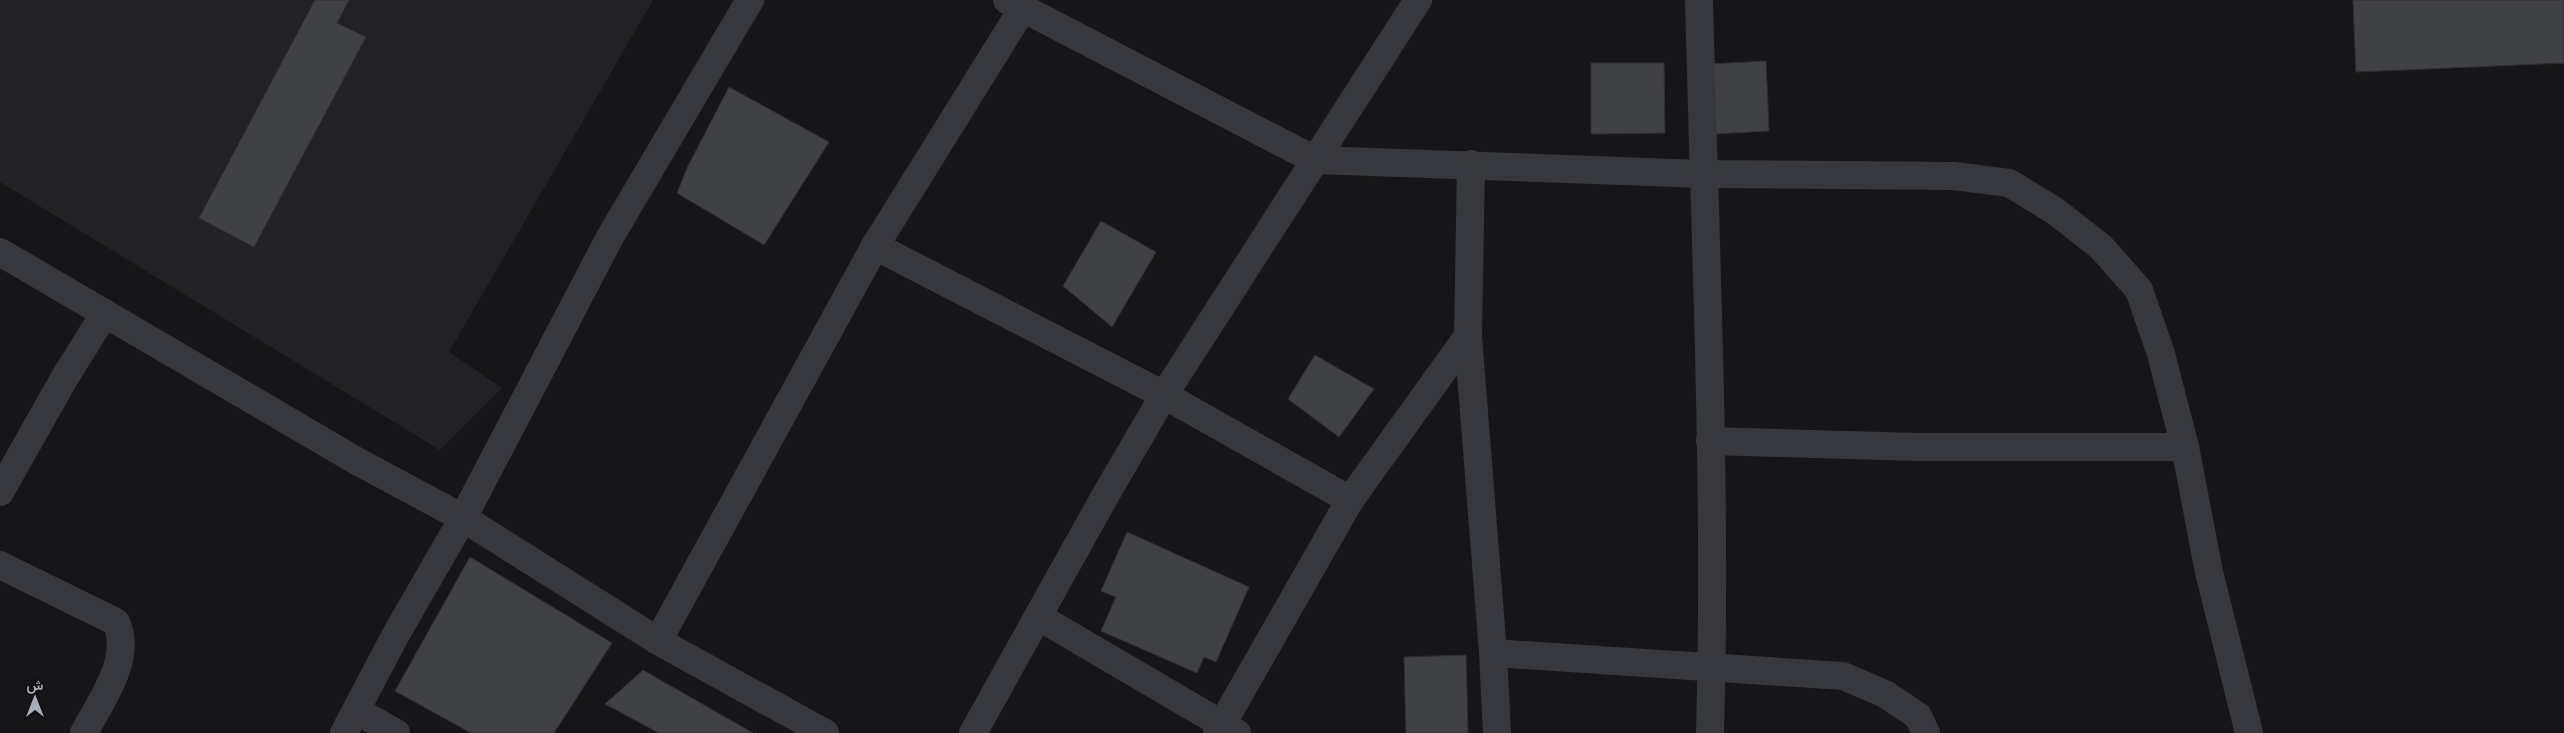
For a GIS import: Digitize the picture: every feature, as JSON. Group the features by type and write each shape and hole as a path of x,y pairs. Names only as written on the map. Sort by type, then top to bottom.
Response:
{"street":[{"path":"396,733 351,722 395,636 463,518 610,238 750,0"},
{"path":"973,733 1105,496 1164,395 1418,0"},
{"path":"1699,0 1710,441 1712,666 1710,733"},
{"path":"658,641 875,246 1015,4 1315,160 1471,164 1703,174 1954,176 2009,183 2055,212 2101,247 2140,290 2161,354 2185,448 2209,572 2249,733"},
{"path":"1471,164 1468,336 1494,652 1497,733"},
{"path":"875,246 1164,395 1350,500"},
{"path":"0,252 355,460 463,518 658,641 825,733"},
{"path":"0,492 60,385 105,313"},
{"path":"1039,617 1226,730 1350,500 1468,336"},
{"path":"1710,441 1918,447 2185,448"},
{"path":"0,565 116,622 121,638 119,663 84,733"},
{"path":"1494,652 1843,676 1885,694 1918,716 1926,733"}],"shaded area":[{"path":"0,0 653,0 449,352 502,388 440,450 0,182"}],"building":[{"path":"315,0 349,0 337,23 366,37 254,247 199,218"},
{"path":"2353,0 2564,0 2564,63 2356,72"},
{"path":"1766,61 1769,131 1713,134 1710,64"},
{"path":"1591,63 1664,63 1665,133 1591,134"},
{"path":"729,87 829,142 764,245 677,193 688,166"},
{"path":"1101,221 1156,252 1112,327 1063,286"},
{"path":"1315,355 1374,389 1339,437 1288,399"},
{"path":"1127,532 1249,587 1216,662 1204,657 1197,673 1101,631 1116,597 1101,591"},
{"path":"470,557 612,643 554,733 471,733 395,691"},
{"path":"1466,655 1468,733 1406,733 1404,657"},
{"path":"643,670 753,733 659,733 605,704"}]}
